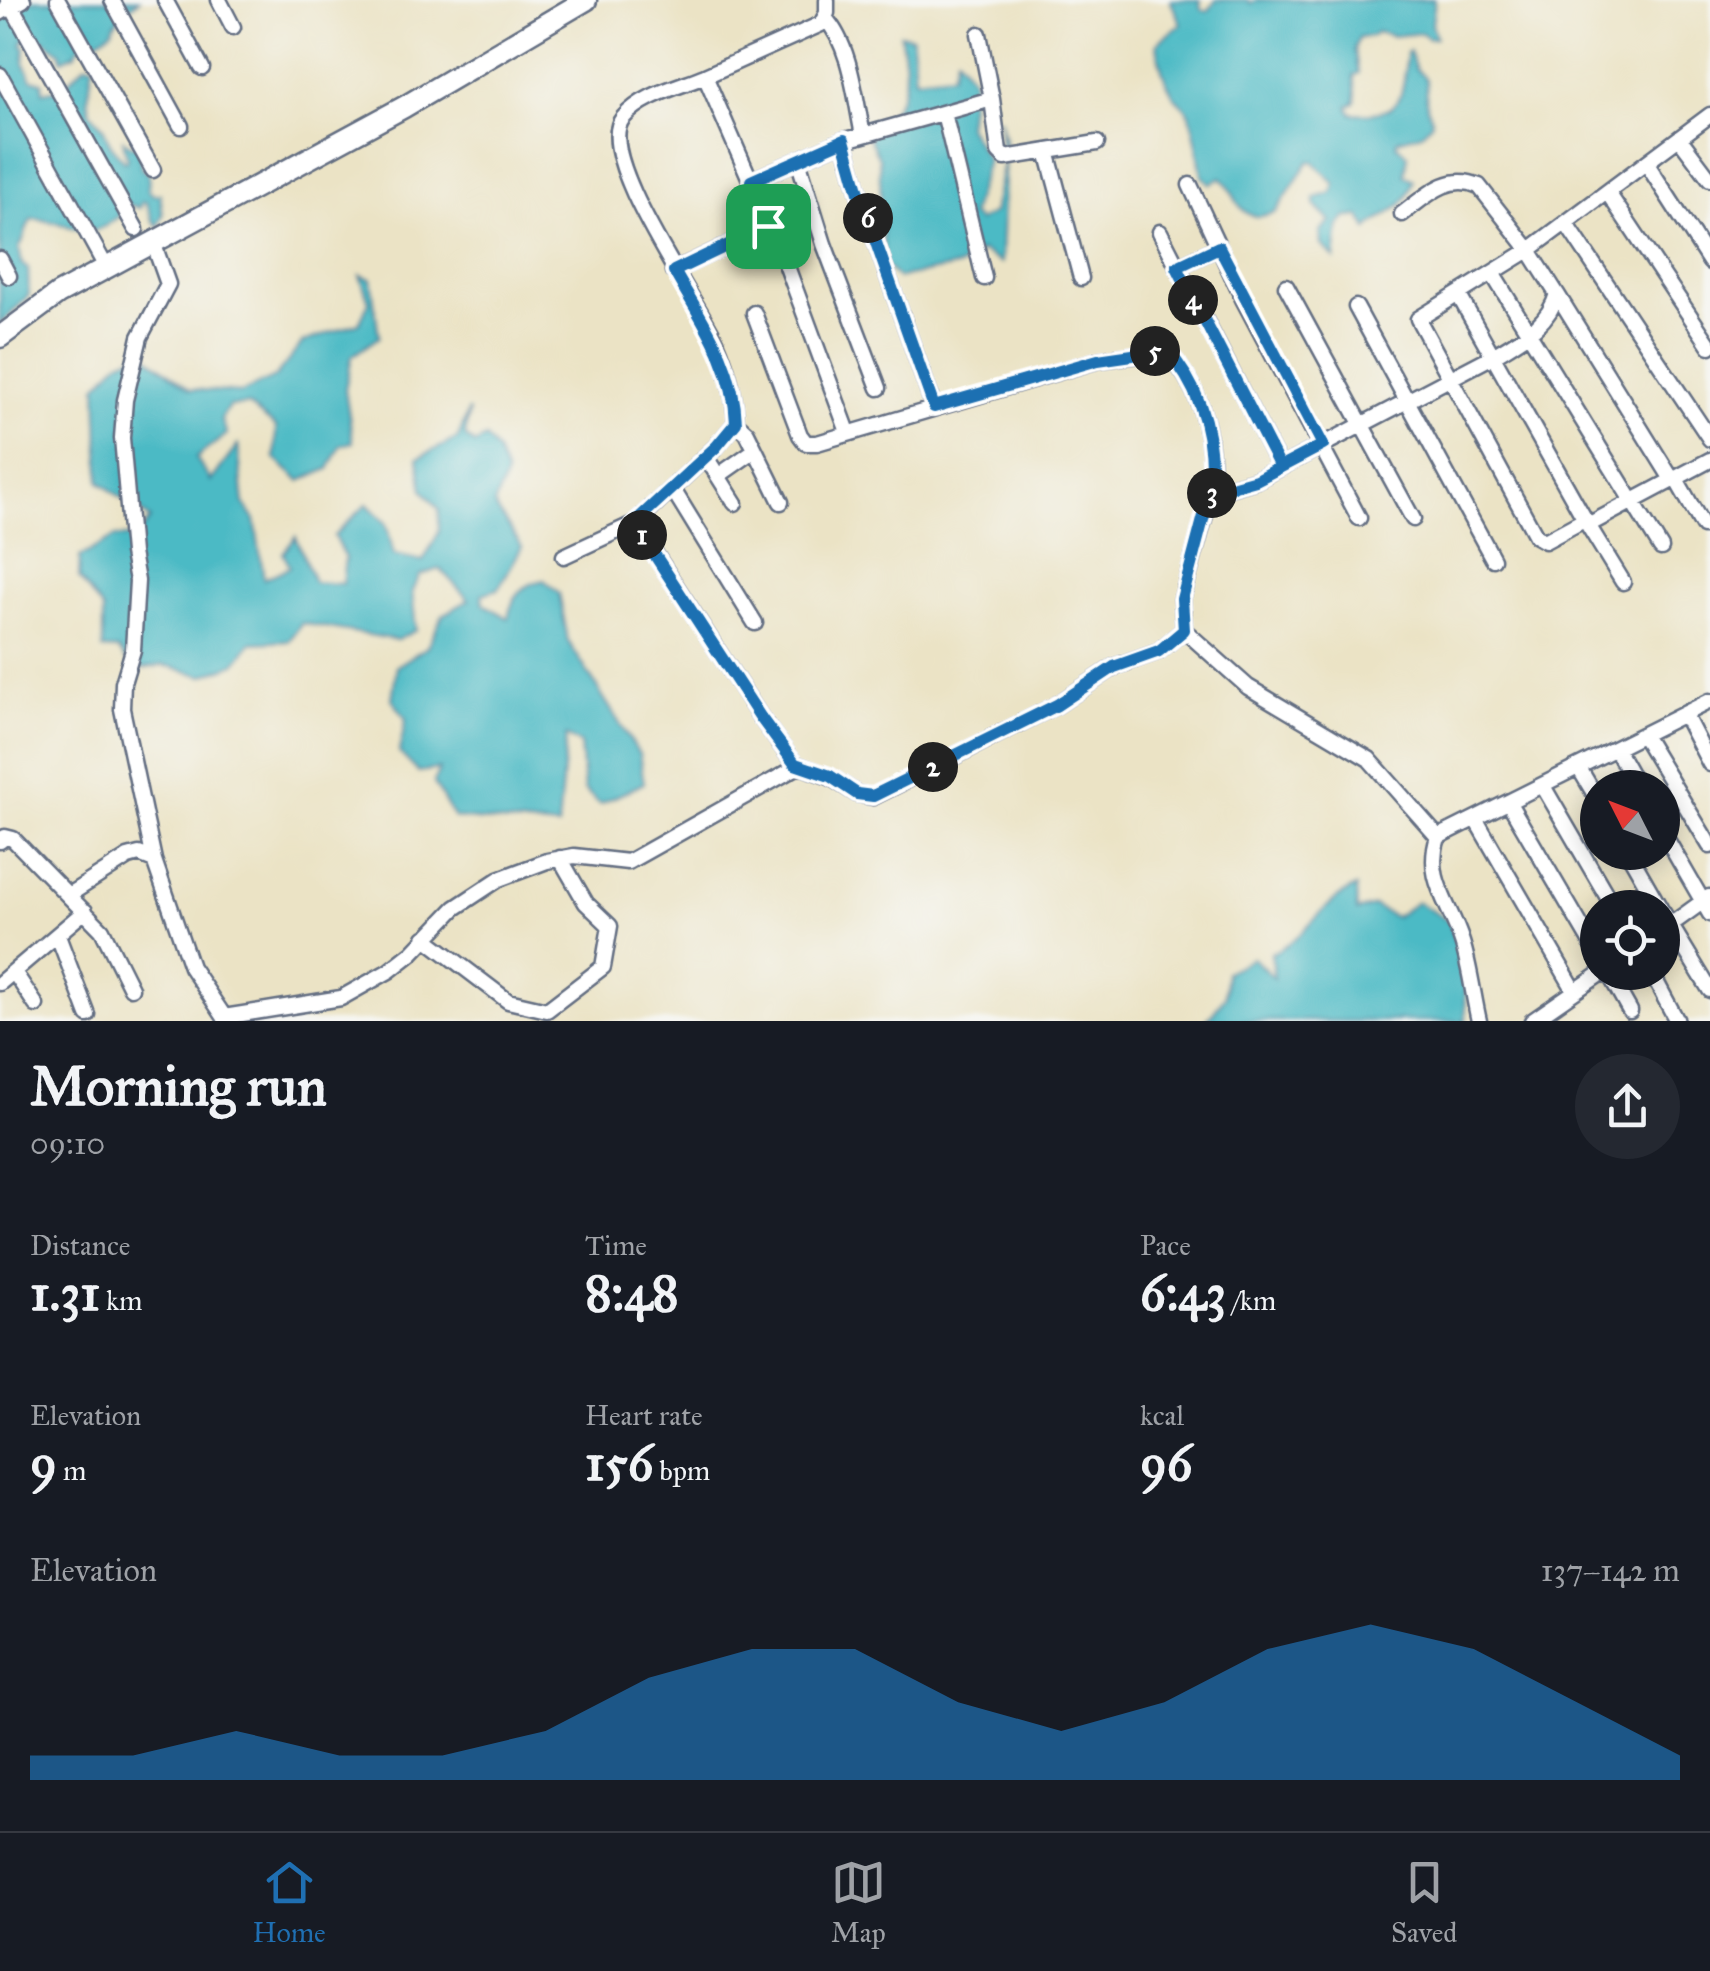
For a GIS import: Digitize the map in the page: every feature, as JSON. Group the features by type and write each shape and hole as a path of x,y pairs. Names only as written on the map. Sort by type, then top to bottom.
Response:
{"street":[{"path":"58,0 153,170"},
{"path":"112,0 182,126"},
{"path":"166,0 202,68"},
{"path":"219,0 233,26"},
{"path":"0,337 58,294 106,268 144,236 404,107 586,0"},
{"path":"564,556 634,523 706,457 736,423 735,399 715,338 652,234 622,161 616,133 621,119 650,98 821,24 826,0"},
{"path":"10,5 168,284 140,338 125,400 122,438 138,582 134,650 123,683 122,709 154,860 190,968 226,1019 342,998 390,971 412,954 455,908 500,879 574,856 628,862 797,767 795,764"},
{"path":"824,18 833,27 842,50 862,135"},
{"path":"979,34 1000,152 1005,158 1097,142"},
{"path":"0,75 106,268"},
{"path":"705,76 788,269 848,432"},
{"path":"751,181 844,140 992,100"},
{"path":"944,112 984,278"},
{"path":"1710,115 1529,250 1418,320 1536,536 1546,541 1634,502 1710,460"},
{"path":"1680,139 1710,179"},
{"path":"844,140 861,200 934,407"},
{"path":"1048,151 1081,278"},
{"path":"798,160 824,244 879,388"},
{"path":"1647,164 1710,262"},
{"path":"1402,214 1443,184 1455,181 1478,186 1529,250 1703,526"},
{"path":"1190,185 1359,518"},
{"path":"1608,193 1710,346"},
{"path":"1566,223 1710,439"},
{"path":"674,271 768,226"},
{"path":"1160,232 1280,467"},
{"path":"1177,267 1219,247"},
{"path":"0,258 8,276"},
{"path":"1492,273 1661,548"},
{"path":"1286,286 1412,519"},
{"path":"1458,294 1622,582"},
{"path":"1210,493 1256,480 1493,356 1529,334 1553,308 1557,294"},
{"path":"1356,307 1493,559"},
{"path":"754,313 806,443 817,443 1098,360 1167,350 1191,385 1208,428 1214,459 1210,493 1182,599 1184,630 1248,688 1369,759 1438,837"},
{"path":"736,423 747,433 781,502"},
{"path":"718,476 755,450"},
{"path":"706,457 735,503"},
{"path":"672,488 754,623"},
{"path":"634,523 795,764 830,776 857,794 873,796 1057,705 1114,667 1159,651 1184,630"},
{"path":"1479,1021 1462,943 1433,872 1431,857 1438,837 1710,700"},
{"path":"1684,714 1710,764"},
{"path":"1643,734 1710,846"},
{"path":"1616,748 1628,770"},
{"path":"1543,786 1604,890"},
{"path":"1508,804 1580,925"},
{"path":"1476,820 1575,991"},
{"path":"0,841 13,839 70,894 102,930 132,988"},
{"path":"70,894 128,857 139,854 154,860"},
{"path":"425,938 508,1002 546,1010 602,967 610,926 586,903 560,858"},
{"path":"1680,860 1708,904 1680,914"},
{"path":"0,982 85,912"},
{"path":"58,936 88,1015"},
{"path":"1680,944 1710,990"},
{"path":"14,972 36,1005"},
{"path":"1532,1021 1580,988"},
{"path":"1616,990 1630,1012"},
{"path":"1660,990 1676,1021"}],"water":[{"path":"0,0 139,0 120,17 112,31 97,41 93,50 80,45 75,54 62,60 60,52 38,36 23,40 22,46 24,63 32,79 42,82 43,92 62,88 86,64 93,65 90,112 124,162 127,160 123,140 139,146 141,168 149,174 148,190 153,195 160,194 163,215 158,226 146,202 142,202 140,208 130,205 116,219 93,230 32,219 19,247 22,264 28,269 29,295 0,324"},
{"path":"1170,0 1201,0 1204,11 1216,0 1435,0 1432,24 1436,37 1376,32 1359,37 1354,49 1359,73 1354,75 1356,98 1348,106 1351,113 1381,112 1397,101 1409,51 1427,82 1426,101 1432,122 1422,133 1397,140 1408,155 1405,175 1414,180 1401,204 1368,229 1361,217 1347,217 1339,226 1335,259 1322,245 1320,232 1331,221 1315,206 1315,198 1332,193 1335,184 1313,161 1308,162 1276,212 1262,216 1246,213 1221,177 1211,184 1202,176 1189,114 1174,96 1162,71 1157,43 1181,24"},
{"path":"900,34 912,37 915,78 952,74 957,57 973,79 967,126 987,160 971,215 978,221 993,213 1003,163 999,118 1005,144 1001,263 981,251 960,266 898,278 884,265 879,158 869,138 891,112 902,91 905,67"},
{"path":"360,275 371,279 379,337 352,356 345,389 353,442 341,445 329,469 300,481 275,459 276,427 248,405 229,406 221,419 227,434 196,458 211,481 238,445 244,504 255,520 264,579 290,567 283,553 296,537 314,582 342,584 345,558 334,536 367,504 386,523 394,555 423,561 439,532 439,509 423,490 418,458 458,438 469,410 465,436 474,444 486,438 497,452 506,475 494,505 522,547 498,589 482,594 484,604 508,618 515,598 530,585 544,580 559,593 568,641 639,754 644,783 600,804 584,790 580,744 566,736 558,827 454,818 434,783 439,769 418,772 399,752 406,719 392,699 397,666 427,647 443,615 469,600 440,569 420,575 412,591 416,630 397,640 302,623 289,641 251,643 235,664 203,676 164,665 133,670 119,650 103,649 103,610 79,578 80,557 115,537 137,537 150,519 100,482 97,386 120,361 142,352 190,389 241,393 276,376 303,342 359,323 369,302"},
{"path":"1356,887 1357,911 1374,906 1395,917 1417,902 1449,921 1465,965 1466,1021 1206,1021 1225,997 1226,972 1253,958 1274,978 1271,953 1295,939 1333,902"}],"route":[{"path":"768,226 674,271 715,338 735,399 736,423 716,447 634,523 795,764 830,776 857,794 873,796 1057,705 1114,667 1159,651 1184,630 1182,599 1210,493 1256,480 1323,445 1219,247 1177,267 1280,467 1256,480 1210,493 1214,459 1208,428 1191,385 1167,350 1098,360 934,407 861,200 844,140 751,181 768,226"}]}
